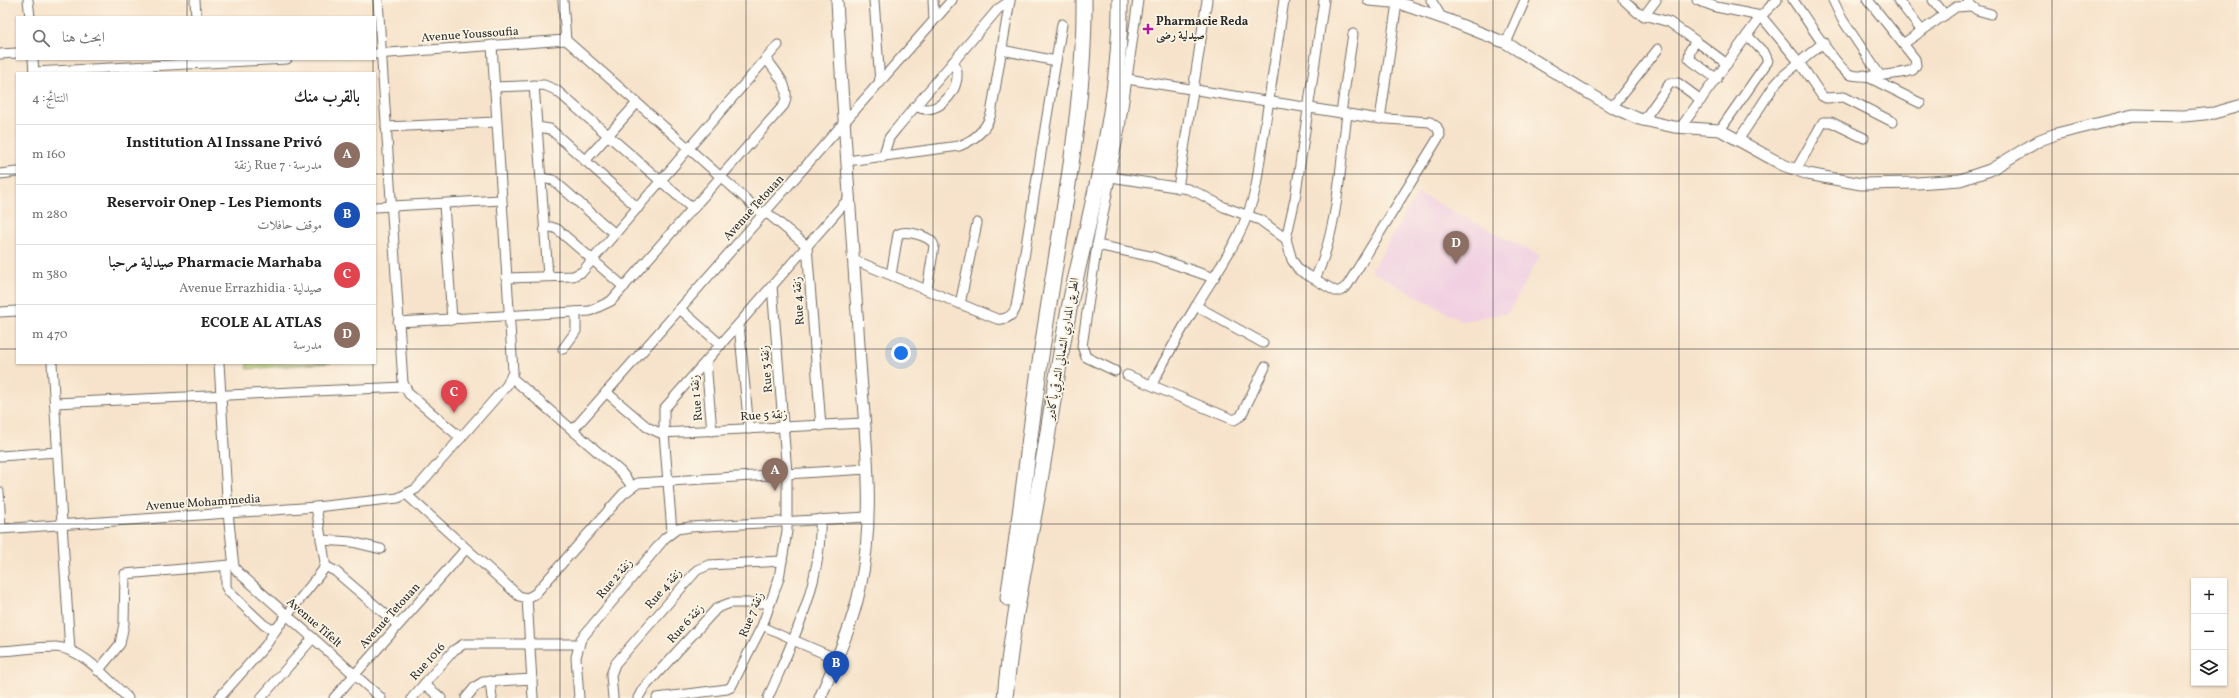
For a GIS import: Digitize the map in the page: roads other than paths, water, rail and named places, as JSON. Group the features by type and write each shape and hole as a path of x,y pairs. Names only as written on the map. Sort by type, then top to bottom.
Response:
{"highway":[{"name":"الطريق المداري الشمالي الشرقي بأكادير","path":"996,698 1002,639 1047,316 1071,157 1082,69 1084,0"},
{"name":"الطريق المداري الشمالي الشرقي بأكادير","path":"1006,698 1014,624 1072,296 1112,110 1119,48 1120,0"}],"street":[{"path":"28,0 30,16"},
{"path":"195,0 196,16"},
{"path":"378,0 378,54 386,127 402,379 404,387 461,438"},
{"path":"563,0 566,40 688,149 807,246"},
{"path":"820,698 837,659 855,611 860,588 867,517 867,469 850,197 843,125 837,0"},
{"path":"874,0 880,83"},
{"path":"933,0 934,20"},
{"name":"Avenue Tetouan","path":"573,430 952,0"},
{"path":"1115,371 1086,357 1082,349 1097,245 1111,177 1138,0"},
{"path":"1178,188 1207,0"},
{"path":"1152,384 1196,306 1214,278 1248,215 1254,193 1284,0"},
{"path":"1286,239 1293,209 1324,0"},
{"path":"1369,0 1393,2 1442,18 1506,43 1612,107 1643,121 1681,128 1720,130 1764,155 1796,170 1836,181 1861,184 1960,180 1990,170 2033,144 2056,134 2133,115 2192,116 2214,113 2239,106"},
{"path":"1431,0 1442,18"},
{"path":"1506,43 1523,4 1516,0"},
{"path":"1624,0 1644,16 1669,22 1727,64"},
{"path":"1644,16 1656,0"},
{"path":"1697,0 1716,7 1761,16 1799,62 1819,93 1824,98 1844,97 1893,122"},
{"path":"1681,128 1761,16 1777,0"},
{"path":"1793,0 1845,72 1853,76 1898,73 1915,68 1915,59 1868,0"},
{"path":"1833,0 1842,19 1879,74"},
{"path":"1898,0 1922,31"},
{"path":"1933,0 1945,15"},
{"path":"847,161 959,146 980,134 987,124 991,114 1010,1"},
{"path":"883,157 893,133 998,9 1010,1"},
{"path":"1380,119 1393,2"},
{"path":"1903,44 1956,7 1968,3 1991,14"},
{"path":"854,260 997,319 1007,318 1015,310 1062,24"},
{"path":"1315,279 1326,251 1331,232 1353,34"},
{"path":"1720,130 1768,61 1765,54 1747,35"},
{"name":"Avenue Youssoufia","path":"378,54 566,40"},
{"path":"1696,41 1690,50 1689,58 1717,79"},
{"path":"1739,140 1774,86 1799,62 1824,42"},
{"path":"492,45 513,367 511,377 507,385 416,490 407,495 465,550 519,596 527,598 535,594 622,494 632,486 644,482 667,480 867,469"},
{"path":"506,278 576,275 582,272 778,45"},
{"path":"1612,107 1658,49"},
{"path":"1002,50 1056,61"},
{"path":"0,54 16,53"},
{"path":"398,322 509,317 590,311 605,305 624,287 786,101 786,86 766,58"},
{"path":"32,60 34,72 198,65 272,60"},
{"path":"916,106 924,109 938,107 953,90 957,70 953,62"},
{"path":"1864,75 1920,103"},
{"path":"1111,177 1178,188 1200,194 1224,208 1248,215 1279,232 1286,239 1296,266 1335,291 1345,289 1439,138 1439,129 1432,123 1380,119 1344,114 1268,100 1127,78"},
{"path":"1643,121 1670,83 1678,83 1701,100"},
{"path":"494,87 534,85 548,86 556,90 693,209"},
{"path":"534,85 548,276"},
{"path":"585,161 637,103"},
{"path":"386,127 496,122"},
{"path":"1796,170 1823,122 1831,122 1864,138"},
{"path":"537,127 550,129 638,208"},
{"path":"0,174 16,172"},
{"path":"541,178 553,180 615,234"},
{"path":"850,197 664,409 664,433 672,532 686,527 867,517"},
{"path":"376,207 501,200"},
{"path":"444,204 452,320"},
{"path":"960,304 977,223"},
{"path":"545,228 552,227 557,229 624,287"},
{"path":"891,275 898,234 903,233 928,238 934,246 927,290"},
{"path":"1097,245 1154,257 1214,278"},
{"name":"Rue 4 زنقة","path":"807,246 821,426"},
{"name":"Rue 3 زنقة","path":"772,286 787,473"},
{"path":"1196,306 1263,343"},
{"path":"680,309 721,345"},
{"path":"0,312 16,311"},
{"path":"564,349 576,331 576,312"},
{"path":"739,325 749,429"},
{"name":"Rue 1 زنقة","path":"706,362 712,431"},
{"path":"52,364 70,651"},
{"path":"219,364 230,566 226,587 229,592 264,626 271,629 277,628"},
{"path":"1127,374 1234,420 1241,416 1266,368"},
{"path":"511,377 573,430 624,476 632,486"},
{"path":"55,403 404,387"},
{"path":"606,392 647,427 655,432 664,433"},
{"name":"Rue 5 زنقة","path":"664,433 864,424"},
{"path":"0,456 57,452"},
{"name":"Rue 7 زنقة","path":"657,698 687,696 731,687 762,626 779,578 788,521 787,473"},
{"path":"0,491 1,529"},
{"name":"Avenue Mohammedia","path":"1,529 316,507 407,495"},
{"path":"219,698 266,645 277,628 322,574 325,566 316,507"},
{"path":"768,698 793,640 807,602 815,571 819,543 820,519"},
{"name":"Rue 2 زنقة","path":"579,644 655,550 672,532"},
{"path":"321,540 352,542 381,549"},
{"name":"Avenue Tetouan","path":"334,698 465,550"},
{"name":"Rue 4 زنقة","path":"613,698 611,675 615,664 694,573 709,565 782,561"},
{"path":"98,670 120,644 124,624 125,574 230,566"},
{"name":"Avenue Tifelt","path":"230,566 381,698"},
{"path":"325,566 335,571 398,625"},
{"path":"527,598 533,698"},
{"name":"Rue 6 زنقة","path":"638,698 643,689 717,608 730,603 770,603"},
{"path":"762,626 837,659"},
{"path":"261,698 313,638"},
{"path":"530,643 579,644 576,657 579,698"},
{"name":"Rue 1016","path":"412,698 454,650 464,644 530,643"},
{"path":"0,651 56,647 70,651 98,670 128,698"},
{"path":"466,698 475,686 490,681 532,679"},
{"path":"490,681 492,698"},
{"path":"424,684 441,698"}],"place":[{"name":"Pharmacie Reda صيدلية رضى","path":"1148,29"},
{"name":"ECOLE AL ATLAS","path":"1456,264"},
{"name":"Pharmacie Marhaba صيدلية مرحبا","path":"454,413"},
{"name":"Institution Al Inssane Privó","path":"775,491"},
{"name":"Reservoir Onep - Les Piemonts","path":"836,684"}]}
